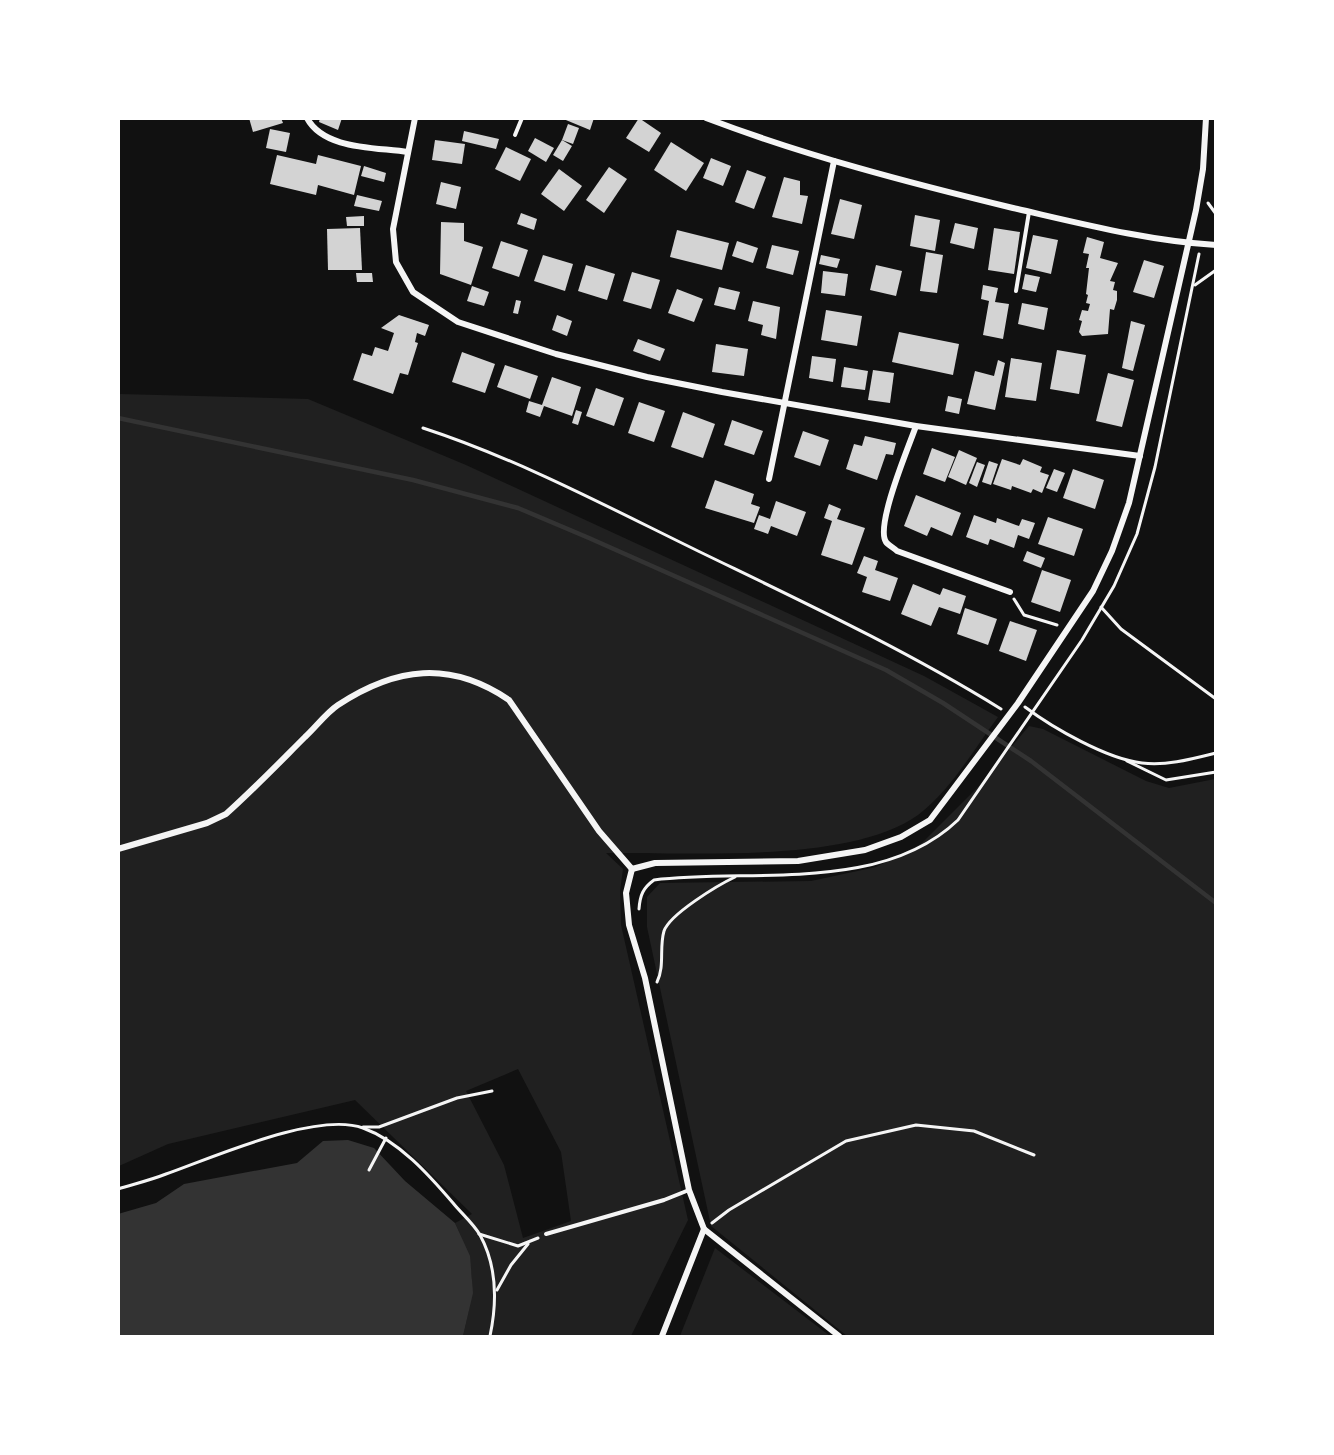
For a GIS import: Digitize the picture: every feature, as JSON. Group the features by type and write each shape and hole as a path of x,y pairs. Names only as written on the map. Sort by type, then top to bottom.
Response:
{"street":[{"path":"307,118 313,129 326,138 408,152"},
{"path":"415,118 393,229 396,262 413,292 458,322 556,354 647,378 916,426 1140,456"},
{"path":"706,118 834,161 931,188 1029,212 1190,243 1215,245"},
{"path":"632,869 656,863 798,861 865,850 901,837 930,820 983,752 1093,591 1112,551 1129,503 1190,243 1203,169 1206,118"},
{"path":"769,479 834,161"},
{"path":"916,426 883,530 886,542 897,551 1010,592"},
{"path":"118,849 207,823 226,814 336,706 370,688 400,677 433,672 464,676 487,685 509,700 599,831 632,869"},
{"path":"632,869 626,893 629,924 645,978 689,1190 704,1229 839,1336"},
{"path":"662,1336 704,1229"}],"lane":[{"path":"515,135 522,118"},
{"path":"1016,291 1029,212"},
{"path":"546,1234 664,1200 689,1190"}],"path":[{"path":"1208,202 1215,214"},
{"path":"1194,287 1215,270"},
{"path":"423,428 455,438 550,480 904,652 1009,717"},
{"path":"1010,592 1024,615 1068,628"},
{"path":"1101,607 1121,629 1215,699"},
{"path":"1018,703 1045,722 1166,780 1215,772"},
{"path":"639,914 640,897 645,886 654,879 795,875 870,864 922,848 941,836 958,820 1020,730"},
{"path":"1123,759 1155,763 1182,761 1215,753"},
{"path":"653,980 655,988 662,971 664,932 669,922 714,886 737,876"},
{"path":"118,1189 166,1175 234,1147 318,1126 379,1127 457,1098 492,1091"},
{"path":"704,1229 729,1210 846,1141 916,1125 974,1131 1034,1155"},
{"path":"361,1127 386,1138 447,1196 479,1234 496,1292"},
{"path":"369,1170 386,1138"},
{"path":"479,1234 518,1246 546,1234"},
{"path":"490,1336 496,1292 511,1265 530,1242"}],"shaded area":[{"path":"119,394 308,399 466,465 924,676 998,717 941,794 918,815 888,831 852,841 768,852 606,853 623,869 620,891 621,925 688,1220 631,1336 463,1336 470,1304 472,1279 467,1254 455,1223 472,1214 355,1100 168,1144 119,1166","holes":["518,1069 561,1152 571,1221 523,1238 504,1165 466,1091"]},
{"path":"1029,726 1043,729 1146,781 1169,788 1215,779 1215,1336 847,1336 711,1226 647,927 647,897 660,883 811,881 876,867 921,844 977,788"},
{"path":"348,1140 374,1148 405,1181 455,1223 470,1256 473,1293 463,1336 119,1336 118,1214 156,1203 184,1184 297,1163 323,1141"},
{"path":"715,1248 830,1336 680,1336"}],"building":[{"path":"249,118 281,118 283,123 253,132"},
{"path":"320,118 342,118 338,130 319,122"},
{"path":"561,118 594,118 590,130"},
{"path":"639,118 661,133 649,152 626,138"},
{"path":"568,124 579,128 573,144 562,140"},
{"path":"270,129 290,133 286,152 266,148"},
{"path":"464,131 499,139 496,149 462,141"},
{"path":"535,138 554,148 546,162 528,151"},
{"path":"435,140 465,144 462,164 432,160"},
{"path":"562,140 572,146 563,161 553,155"},
{"path":"671,142 704,163 686,191 654,170"},
{"path":"506,147 531,159 520,181 495,169"},
{"path":"277,155 316,164 318,155 361,166 354,195 318,185 316,195 270,184"},
{"path":"711,158 731,166 723,186 703,178"},
{"path":"364,166 386,173 384,182 361,176"},
{"path":"609,167 627,179 604,213 586,200"},
{"path":"559,169 582,186 564,211 541,194"},
{"path":"747,170 766,177 754,209 735,202"},
{"path":"784,177 800,181 800,195 808,196 802,224 772,217"},
{"path":"441,182 461,187 456,209 436,204"},
{"path":"357,195 382,201 379,211 354,206"},
{"path":"840,199 862,205 854,239 831,234"},
{"path":"521,213 537,219 534,230 517,224"},
{"path":"915,215 940,220 935,251 910,246"},
{"path":"364,216 364,226 347,226 346,217"},
{"path":"441,222 464,223 464,241 483,247 471,285 440,274"},
{"path":"955,223 978,228 974,249 950,243"},
{"path":"360,228 362,270 328,270 327,229"},
{"path":"994,228 1020,232 1014,274 988,270"},
{"path":"677,230 729,243 722,270 670,257"},
{"path":"1033,235 1058,240 1051,274 1026,268"},
{"path":"1087,237 1104,242 1100,258 1118,263 1110,281 1115,282 1113,290 1117,291 1117,300 1114,310 1110,309 1108,334 1082,336 1079,332 1082,310 1088,311 1090,304 1086,303 1089,268 1086,268 1089,254 1083,253"},
{"path":"501,241 528,250 519,277 492,268"},
{"path":"737,241 758,248 753,263 732,256"},
{"path":"772,245 799,251 793,275 766,268"},
{"path":"926,252 943,255 937,293 920,291"},
{"path":"543,255 573,264 565,291 534,281"},
{"path":"821,255 840,259 837,268 819,264"},
{"path":"1144,260 1164,266 1154,298 1133,292"},
{"path":"586,265 615,274 607,300 578,291"},
{"path":"876,265 902,271 896,296 870,290"},
{"path":"823,271 848,274 845,296 821,293"},
{"path":"632,272 660,280 651,309 623,301"},
{"path":"356,273 372,273 373,282 357,282"},
{"path":"1025,274 1040,277 1036,292 1022,289"},
{"path":"983,285 998,288 995,302 1009,304 1003,339 983,335 989,301 981,299"},
{"path":"472,286 489,292 484,306 467,301"},
{"path":"719,287 740,292 735,310 714,305"},
{"path":"677,289 703,299 694,322 668,313"},
{"path":"516,300 521,301 518,314 513,313"},
{"path":"753,301 780,307 776,339 761,335 763,325 748,321"},
{"path":"1022,303 1048,308 1044,330 1018,324"},
{"path":"826,310 862,316 857,346 821,340"},
{"path":"399,315 429,325 425,336 417,333 415,342 418,343 408,375 400,373 393,394 353,380 362,353 372,356 375,347 388,351 394,333 381,328"},
{"path":"557,315 572,321 567,336 552,330"},
{"path":"1131,321 1145,325 1133,371 1122,368"},
{"path":"899,332 959,344 953,375 892,362"},
{"path":"638,339 665,349 660,361 633,351"},
{"path":"716,344 748,349 744,376 712,372"},
{"path":"1057,350 1086,355 1079,394 1050,389"},
{"path":"462,352 495,364 485,393 452,382"},
{"path":"812,356 836,359 833,382 809,378"},
{"path":"1011,358 1042,363 1036,401 1005,397"},
{"path":"998,360 1005,363 995,410 967,404 975,371 994,376"},
{"path":"505,365 538,376 530,399 497,387"},
{"path":"844,367 868,371 865,390 841,387"},
{"path":"873,370 894,373 890,403 868,400"},
{"path":"1108,373 1134,380 1122,427 1096,421"},
{"path":"552,377 581,387 572,416 544,406 540,417 526,412 529,401 542,405"},
{"path":"596,388 624,398 614,426 586,416"},
{"path":"948,396 962,399 959,414 945,411"},
{"path":"639,402 665,411 654,442 628,433"},
{"path":"576,410 582,412 578,425 572,423"},
{"path":"683,412 715,424 703,458 671,447"},
{"path":"732,420 763,431 754,455 724,445"},
{"path":"803,431 829,440 820,466 794,457"},
{"path":"865,436 896,443 893,455 886,454 877,480 846,469 854,444 862,446"},
{"path":"932,448 955,457 945,482 923,474"},
{"path":"959,450 977,458 966,485 948,477"},
{"path":"1002,459 1020,465 1023,459 1042,467 1040,472 1049,475 1042,493 1033,489 1031,493 1012,486 1011,490 993,484"},
{"path":"989,461 998,464 991,485 982,482"},
{"path":"977,462 985,465 977,487 969,483"},
{"path":"1054,469 1065,473 1057,492 1046,488"},
{"path":"1073,469 1104,480 1095,509 1063,498"},
{"path":"715,480 754,494 751,504 760,507 754,523 705,508"},
{"path":"916,495 961,513 952,536 931,527 927,536 904,526"},
{"path":"776,501 806,512 797,536 771,526 768,534 754,529 759,515 770,519"},
{"path":"829,504 841,509 837,519 865,528 852,565 821,555 832,521 824,518"},
{"path":"974,515 996,523 997,518 1019,526 1022,519 1035,523 1029,539 1018,535 1014,548 990,539 988,545 966,537"},
{"path":"1048,517 1083,529 1074,556 1038,544"},
{"path":"1027,551 1045,558 1041,568 1023,561"},
{"path":"864,556 878,561 875,570 898,578 890,601 862,592 867,577 857,573"},
{"path":"1042,570 1071,580 1060,612 1031,602"},
{"path":"913,584 940,595 943,588 966,596 960,614 939,607 931,626 901,614"},
{"path":"965,608 997,619 988,645 957,634"},
{"path":"1010,621 1037,630 1026,661 999,651"}],"waterway":[{"path":"118,418 413,480 518,508 589,538 886,670 943,703 1031,761 1216,903"}]}
